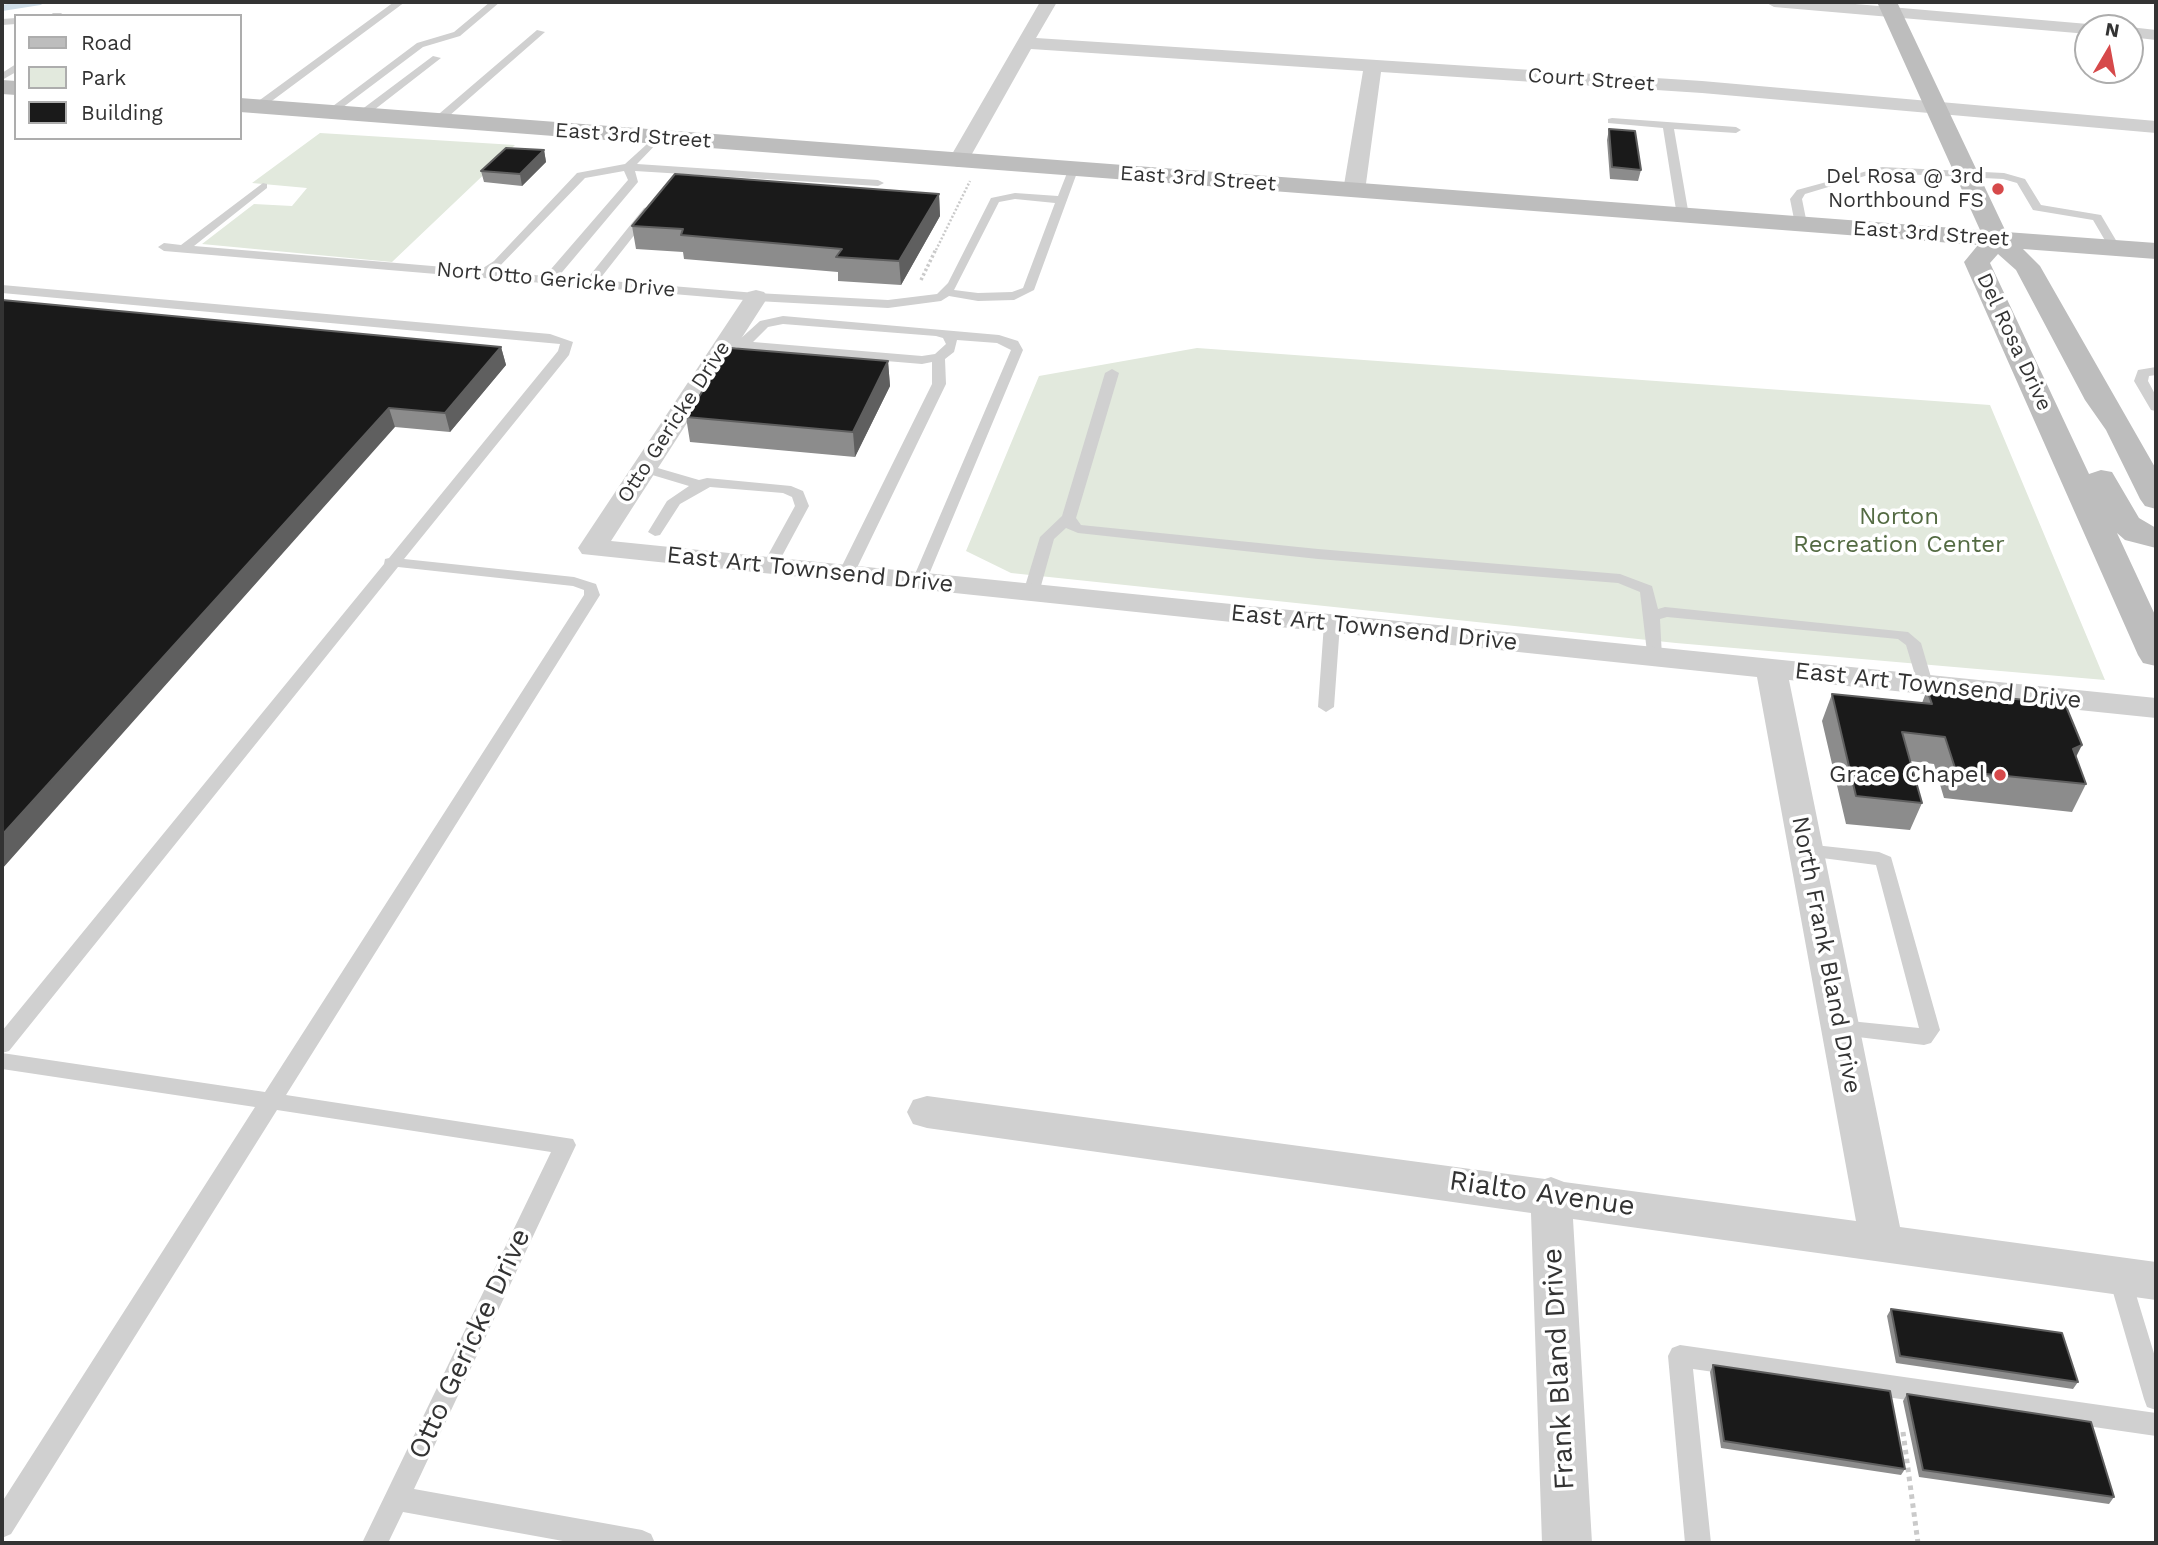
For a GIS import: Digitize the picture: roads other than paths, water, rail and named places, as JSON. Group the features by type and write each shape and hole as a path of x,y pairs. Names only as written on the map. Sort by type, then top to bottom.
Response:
{"main road":[{"path":"1889,7 1937,105 1997,239"},
{"name":"East 3rd Street","path":"248,106 657,138 965,171 1073,170 2156,251"},
{"name":"Del Rosa Drive","path":"2156,499 2121,430 2100,400 2027,266 1997,239 1977,262 2156,655"},
{"path":"2055,434 2077,450 2097,473 2126,524 2137,533 2156,538"}],"street":[{"path":"965,171 1025,43 1048,2"},
{"path":"1774,2 1889,7 2074,27"},
{"name":"Court Street","path":"1025,43 1937,105 2156,127"},
{"path":"1354,191 1373,66"},
{"name":"Otto Gericke Drive","path":"592,548 644,468 734,344 755,297"},
{"name":"East Art Townsend Drive","path":"592,548 2156,708"},
{"name":"North Frank Bland Drive","path":"1770,668 1881,1241"},
{"name":"Rialto Avenue","path":"927,1112 1551,1195 2138,1278"},
{"name":"Frank Bland Drive","path":"1551,1195 1567,1543"}],"lane":[{"path":"248,106 400,2"},
{"path":"330,112 420,46 457,34 495,2"},
{"path":"437,121 540,32"},
{"path":"361,115 436,58"},
{"path":"2,77 13,62"},
{"path":"1612,121 1736,130"},
{"path":"1668,125 1683,216"},
{"path":"628,167 657,138"},
{"path":"549,279 634,180 628,167"},
{"path":"482,274 498,264 581,175 628,167 878,183"},
{"path":"672,180 680,169"},
{"name":"Nort Otto Gericke Drive","path":"164,247 755,297 888,304 928,302 946,292 978,297 1014,296 1028,290 1073,170"},
{"path":"1801,224 1796,199 1801,192 1882,170 1967,174 2021,181 2037,208 2042,210 2097,216 2114,247"},
{"path":"184,248 263,186"},
{"path":"946,292 953,285 995,200 1015,196 1061,200"},
{"path":"590,283 655,201"},
{"path":"2,289 550,338 566,342 564,352 390,562 2,1045"},
{"path":"734,344 764,324 783,320 938,332 949,336 999,339 1013,344 1017,350 920,581"},
{"path":"734,344 922,360 939,357 948,352 952,344 949,336"},
{"path":"846,574 939,384 939,357"},
{"path":"2156,371 2143,373 2141,380 2156,407"},
{"path":"1031,593 1047,537 1069,518 1112,373"},
{"path":"644,468 699,485"},
{"path":"655,532 674,500 699,485 716,481 786,489 798,494 802,506 770,566"},
{"path":"1069,518 1072,526 1078,529 1318,554 1620,579 1647,589 1652,617 1654,657"},
{"path":"2,1525 592,595 591,587 575,582 390,562"},
{"path":"1652,617 1665,612 1902,635 1913,643 1925,684"},
{"path":"1326,708 1332,624"},
{"path":"1805,850 1879,858 1884,862 1930,1030 1924,1037 1840,1028"},
{"path":"2,1061 270,1100"},
{"name":"Otto Gericke Drive","path":"270,1100 565,1145 375,1543"},
{"path":"2138,1278 2156,1399"},
{"path":"1698,1543 1680,1356 2156,1425"},
{"path":"397,1497 642,1543"}],"waterway":[{"path":"2,8 40,2"}],"place":[{"name":"Del Rosa @ 3rd Northbound FS","path":"1998,189"},
{"name":"Grace Chapel","path":"2000,775"}],"park label":[{"name":"Norton Recreation Center","path":"1899,531"}]}
